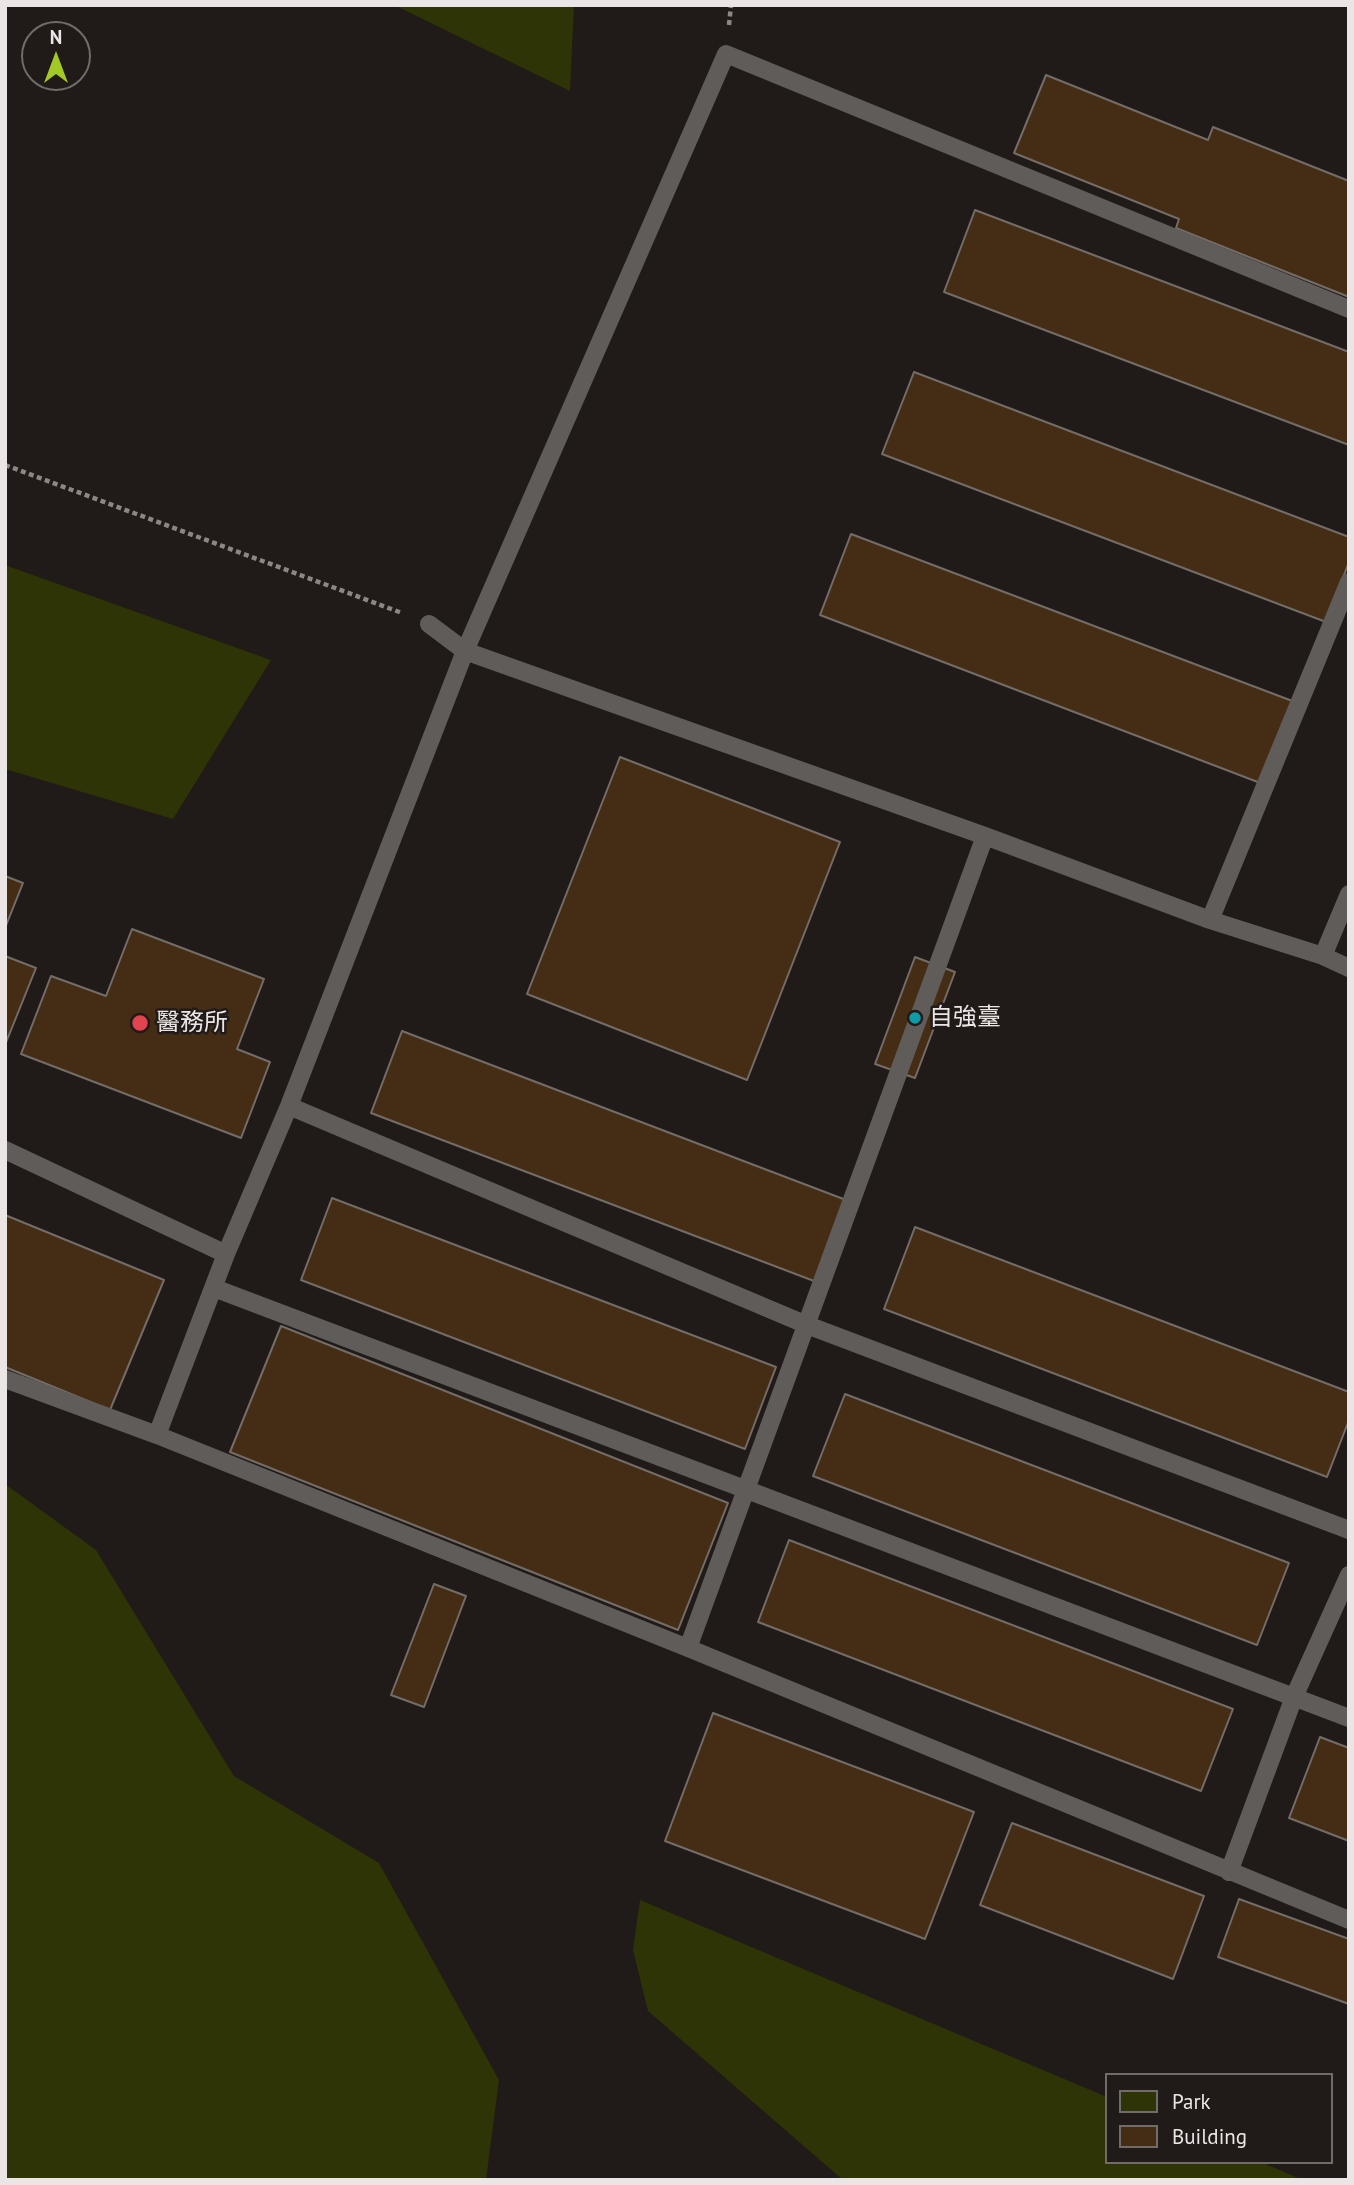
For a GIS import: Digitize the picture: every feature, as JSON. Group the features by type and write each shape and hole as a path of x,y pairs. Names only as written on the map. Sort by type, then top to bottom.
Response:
{"lane":[{"path":"157,1435 226,1254 289,1105 465,651 726,54 1349,309"},
{"path":"1210,920 1349,582"},
{"path":"429,624 465,651 985,836 1210,920 1323,956 1349,968"},
{"path":"688,1648 985,836"},
{"path":"1323,956 1349,894"},
{"path":"289,1105 807,1325 1349,1531"},
{"path":"5,1150 226,1254"},
{"path":"214,1288 1349,1718"},
{"path":"5,1380 157,1435 688,1648 1349,1920"},
{"path":"1229,1872 1294,1697 1349,1575"}],"path":[{"path":"5,465 429,624"}],"green space":[{"path":"394,5 574,5 570,91"},
{"path":"5,565 271,660 173,819 5,769"},
{"path":"5,1484 96,1550 234,1776 379,1863 499,2080 486,2180 5,2180"},
{"path":"640,1900 1106,2097 1106,2164 1266,2164 1303,2180 843,2180 648,2011 633,1950"}],"building":[{"path":"1046,75 1208,140 1213,127 1349,181 1349,297 1176,228 1179,219 1014,153"},
{"path":"975,210 1349,352 1349,445 944,292"},
{"path":"914,372 1349,537 1349,562 1326,622 882,454"},
{"path":"851,534 1295,702 1263,784 820,615"},
{"path":"620,757 840,842 747,1080 527,994"},
{"path":"5,876 23,883 5,928"},
{"name":"醫務所","path":"132,929 264,979 237,1049 270,1062 241,1138 21,1054 51,976 106,996"},
{"path":"5,956 36,968 5,1045"},
{"name":"自強臺","path":"915,957 955,972 915,1078 875,1064"},
{"path":"402,1031 846,1200 814,1281 371,1113"},
{"path":"332,1198 776,1367 745,1449 301,1280"},
{"path":"5,1215 164,1280 110,1410 5,1367"},
{"path":"915,1227 1349,1392 1349,1420 1327,1477 884,1309"},
{"path":"281,1326 728,1503 678,1630 230,1452"},
{"path":"845,1394 1289,1563 1257,1645 813,1476"},
{"path":"789,1540 1233,1709 1201,1791 758,1622"},
{"path":"434,1584 466,1596 424,1707 391,1695"},
{"path":"713,1713 974,1812 925,1939 665,1841"},
{"path":"1320,1737 1349,1748 1349,1841 1289,1818"},
{"path":"1012,1823 1204,1896 1173,1979 980,1905"},
{"path":"1239,1899 1349,1939 1349,2004 1218,1957"}],"place":[{"name":"自強臺","path":"915,1018"},
{"name":"醫務所","path":"140,1023"}]}
